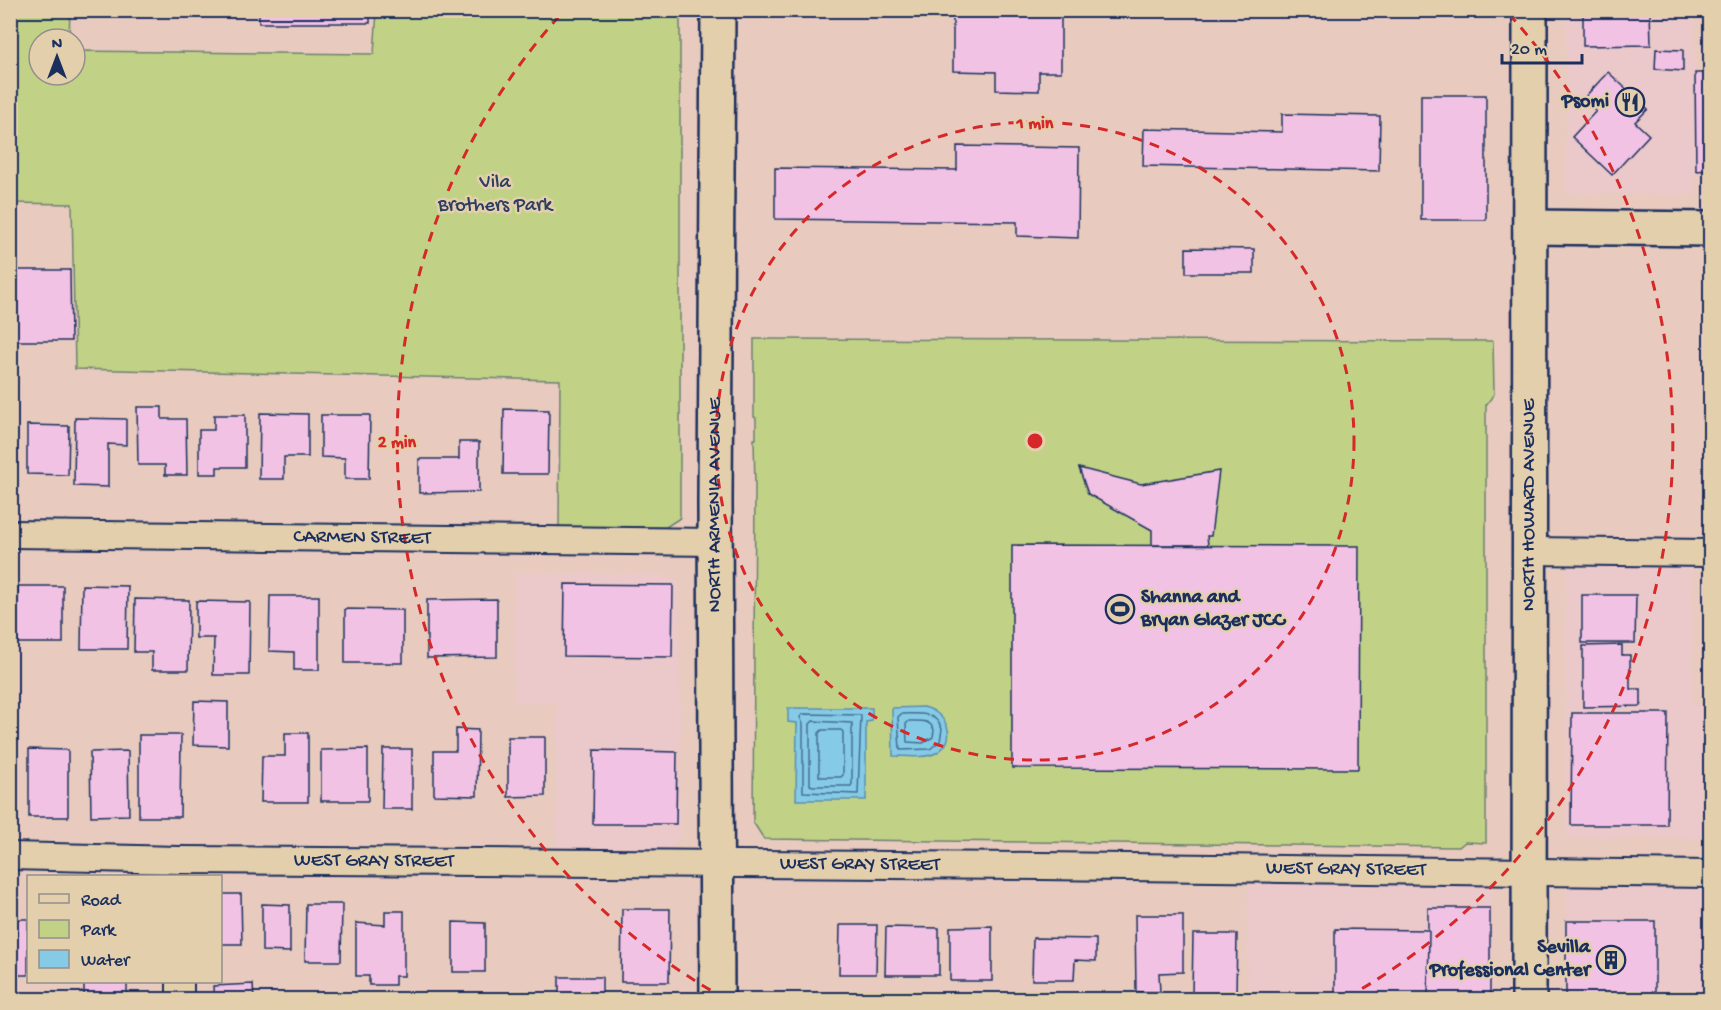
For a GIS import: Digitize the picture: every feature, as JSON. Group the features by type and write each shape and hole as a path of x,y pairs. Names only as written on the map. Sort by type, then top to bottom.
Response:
{"main road":[{"name":"NORTH ARMENIA AVENUE","path":"717,999 718,10"},
{"name":"NORTH HOWARD AVENUE","path":"1529,999 1530,10"},
{"path":"1530,227 1710,229"}],"street":[{"name":"CARMEN STREET","path":"10,534 716,542"},
{"path":"1529,551 1710,553"},
{"name":"WEST GRAY STREET","path":"10,856 179,868 716,863 1710,874"},
{"path":"180,983 180,999"}],"shaded area":[{"name":"Psomi","path":"1566,11 1695,11 1695,195 1566,193"},
{"path":"1692,563 1693,704 1710,705 1710,839 1566,837 1566,567"},
{"path":"514,573 661,574 679,582 681,833 676,845 663,850 556,851 557,704 513,703"},
{"path":"1248,882 1492,886 1493,999 1246,1000"},
{"path":"1566,888 1710,888 1710,999 1566,1000"}],"green space":[{"name":"Vila Brothers Park","path":"11,11 70,11 69,27 27,27 27,87 87,87 87,51 374,54 377,11 680,11 680,518 666,527 559,528 560,380 75,369 72,204 11,203"},
{"name":"Shanna and Bryan Glazer JCC","path":"754,339 1493,341 1494,394 1486,405 1486,843 1465,842 1459,847 764,839 753,822 754,439 756,439"}],"water":[{"path":"924,707 939,714 944,720 949,734 947,741 936,753 926,756 893,756 892,708"},
{"path":"788,708 872,708 872,721 866,722 866,800 796,800 797,723 788,722"}],"building":[{"path":"259,10 370,10 370,23 259,23"},
{"path":"953,10 1061,10 1061,72 1039,72 1039,91 996,90 996,72 953,71"},
{"path":"1583,10 1650,10 1651,45 1583,46"},
{"path":"1656,49 1683,50 1683,71 1655,69"},
{"path":"1608,72 1648,109 1635,122 1649,135 1612,175 1572,137 1596,111 1583,99"},
{"path":"1695,73 1710,73 1710,170 1696,171"},
{"path":"1421,95 1486,95 1486,220 1421,220"},
{"path":"1282,114 1380,116 1379,171 1143,166 1144,129 1282,132"},
{"path":"957,146 1079,148 1078,238 1017,236 1017,222 775,219 775,168 957,170"},
{"path":"1186,248 1254,249 1254,273 1186,273"},
{"path":"14,270 70,270 71,341 15,341"},
{"path":"137,407 162,407 162,419 186,419 187,475 165,475 165,465 138,465"},
{"path":"504,409 549,410 548,474 503,474"},
{"path":"260,413 308,414 308,457 284,457 284,479 259,479"},
{"path":"214,415 245,415 245,467 217,467 217,474 199,474 199,430 214,430"},
{"path":"321,415 370,415 369,479 345,479 345,458 321,457"},
{"path":"75,418 126,419 126,445 108,444 108,487 74,486"},
{"path":"27,425 69,426 68,475 27,474"},
{"path":"459,442 479,442 479,492 419,493 419,459 459,459"},
{"path":"1706,453 1710,453 1710,512 1706,512"},
{"path":"1079,468 1141,484 1219,471 1211,536 1207,536 1208,545 1152,545 1152,530 1088,494"},
{"path":"1012,545 1359,546 1358,769 1012,768"},
{"path":"565,584 673,585 672,657 564,656"},
{"path":"82,585 128,586 127,649 81,649"},
{"path":"18,586 63,586 63,643 17,643"},
{"path":"1582,595 1636,595 1635,643 1582,643"},
{"path":"270,596 319,596 319,670 294,670 294,652 269,651"},
{"path":"135,599 189,600 188,670 152,670 152,652 134,652"},
{"path":"497,599 497,657 427,658 427,600"},
{"path":"196,601 250,602 249,675 213,675 214,638 196,638"},
{"path":"345,609 403,610 403,663 345,663"},
{"path":"1622,645 1622,655 1630,655 1630,689 1641,689 1641,706 1583,707 1583,646"},
{"path":"194,701 228,702 228,746 193,745"},
{"path":"1572,713 1668,713 1667,825 1571,825"},
{"path":"456,729 478,730 477,796 434,795 434,751 456,751"},
{"path":"285,733 308,733 308,802 261,802 262,756 285,756"},
{"path":"139,735 181,735 180,817 139,817"},
{"path":"508,737 545,737 545,796 508,797"},
{"path":"29,749 68,750 68,817 29,817"},
{"path":"368,749 368,801 321,801 321,750"},
{"path":"383,749 412,749 412,809 382,809"},
{"path":"594,750 677,752 676,824 593,824"},
{"path":"128,751 129,815 91,816 90,752"},
{"path":"222,894 241,894 242,944 222,944"},
{"path":"262,904 290,905 290,952 262,951"},
{"path":"306,904 342,904 341,961 305,961"},
{"path":"1428,908 1490,908 1490,1000 1428,1000"},
{"path":"622,909 670,909 669,982 621,982"},
{"path":"385,911 404,911 404,976 395,976 395,985 369,985 369,976 356,976 356,923 385,925"},
{"path":"1135,915 1183,915 1183,972 1159,973 1160,992 1136,992"},
{"path":"17,919 27,919 27,975 17,975"},
{"name":"Sevilla Professional Center","path":"1566,921 1655,921 1655,1000 1566,1000"},
{"path":"453,922 485,923 485,972 453,972"},
{"path":"840,925 877,925 876,974 839,974"},
{"path":"992,926 992,981 950,981 950,927"},
{"path":"886,927 939,928 939,975 885,975"},
{"path":"1335,929 1429,930 1428,1000 1335,1000"},
{"path":"1193,934 1237,934 1236,995 1192,995"},
{"path":"1033,938 1096,939 1096,961 1075,960 1074,980 1032,980"},
{"path":"559,977 602,977 602,1000 559,1000"},
{"path":"84,983 127,983 127,1000 84,1000"},
{"path":"253,984 254,1000 214,1000 213,986"}],"place":[{"name":"Psomi","path":"1630,102"},
{"name":"Shanna and Bryan Glazer JCC","path":"1120,609"},
{"name":"Sevilla Professional Center","path":"1611,960"}]}
